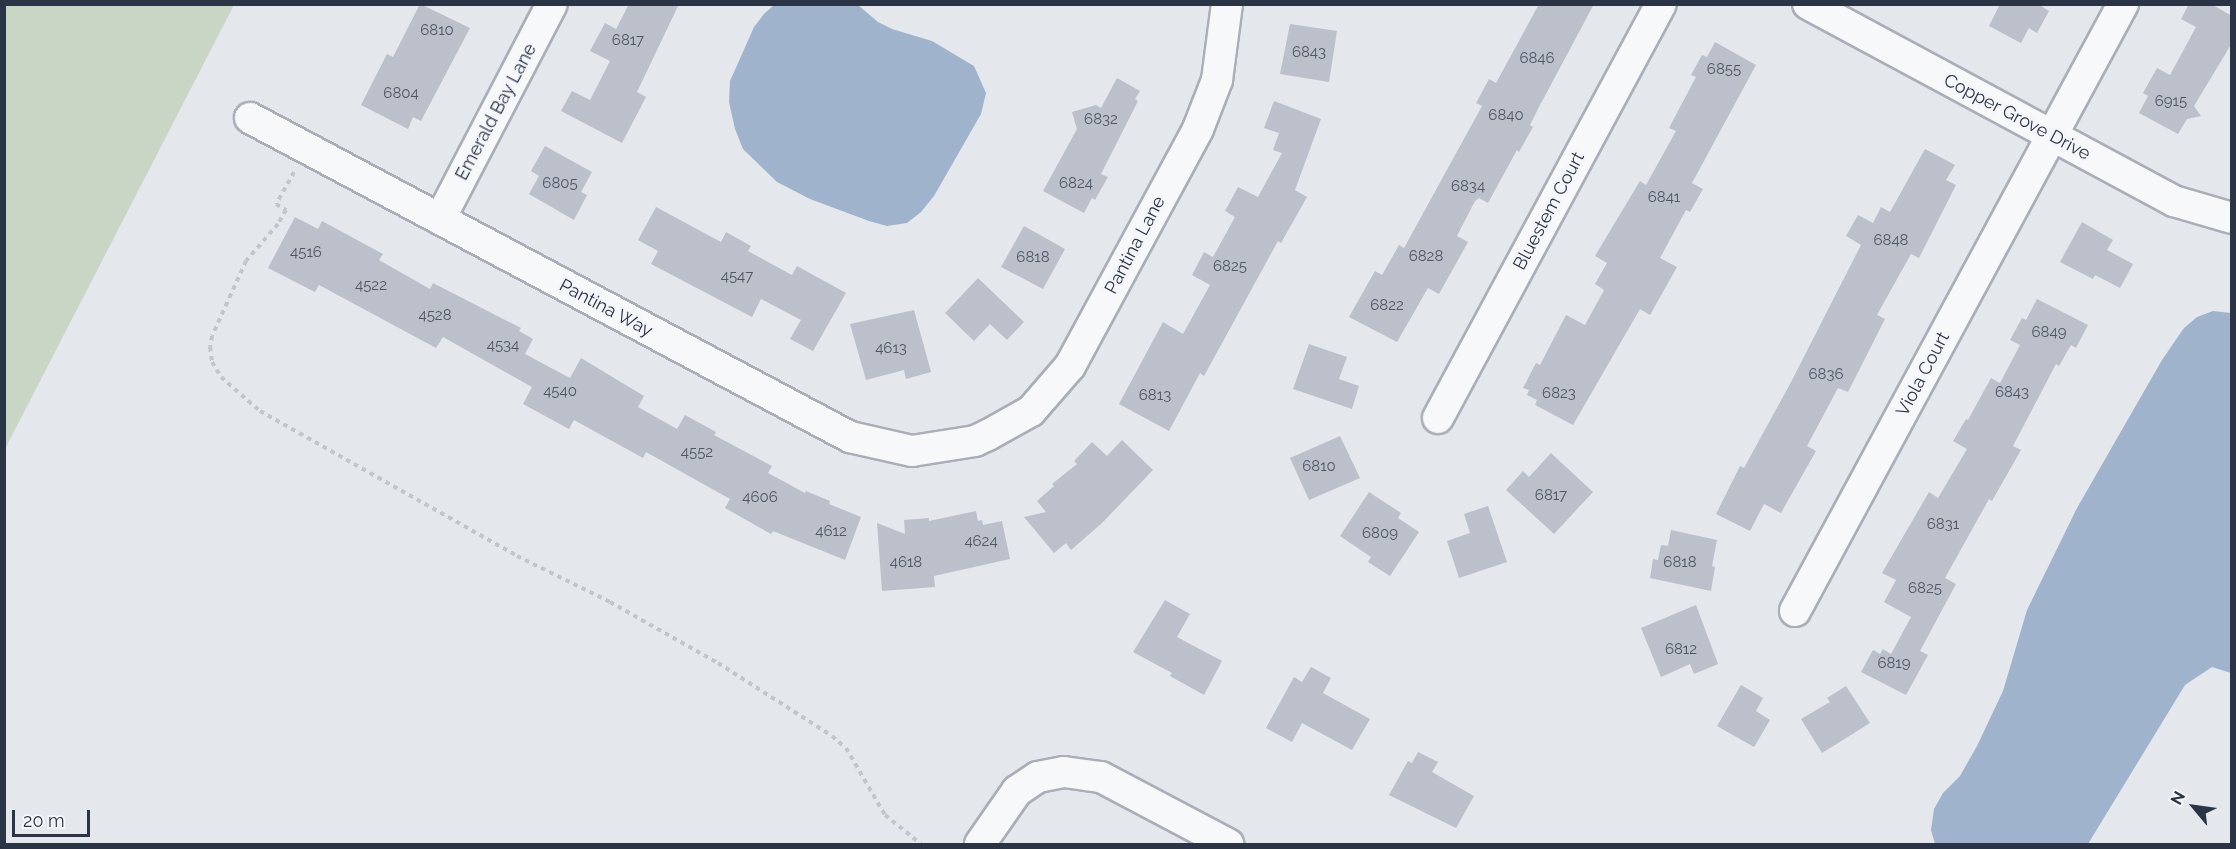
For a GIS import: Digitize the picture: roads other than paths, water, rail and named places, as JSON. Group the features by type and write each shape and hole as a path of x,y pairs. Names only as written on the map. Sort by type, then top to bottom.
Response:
{"street":[{"name":"Emerald Bay Lane","path":"440,219 552,4"},
{"name":"Pantina Lane","path":"975,441 1031,411 1070,366 1198,129 1217,80 1227,4"},
{"name":"Bluestem Court","path":"1438,418 1661,4"},
{"name":"Copper Grove Drive","path":"1808,4 2174,201 2232,218"},
{"name":"Viola Court","path":"1795,611 2123,4"},
{"name":"Pantina Way","path":"250,118 850,437 912,451 975,441"},
{"path":"980,844 1017,791 1038,777 1064,772 1101,777 1228,844"}],"water":[{"path":"774,5 858,5 878,22 892,29 932,41 974,66 986,93 981,114 934,196 921,212 907,223 887,226 869,221 810,199 777,182 743,149 735,129 729,102 730,81 754,27 764,14"},
{"path":"2213,311 2231,313 2231,673 2212,667 2185,685 2088,844 1935,844 1931,830 1934,809 1943,793 1960,776 1977,746 2003,691 2027,610 2077,508 2162,360 2184,328 2197,317"}]}
